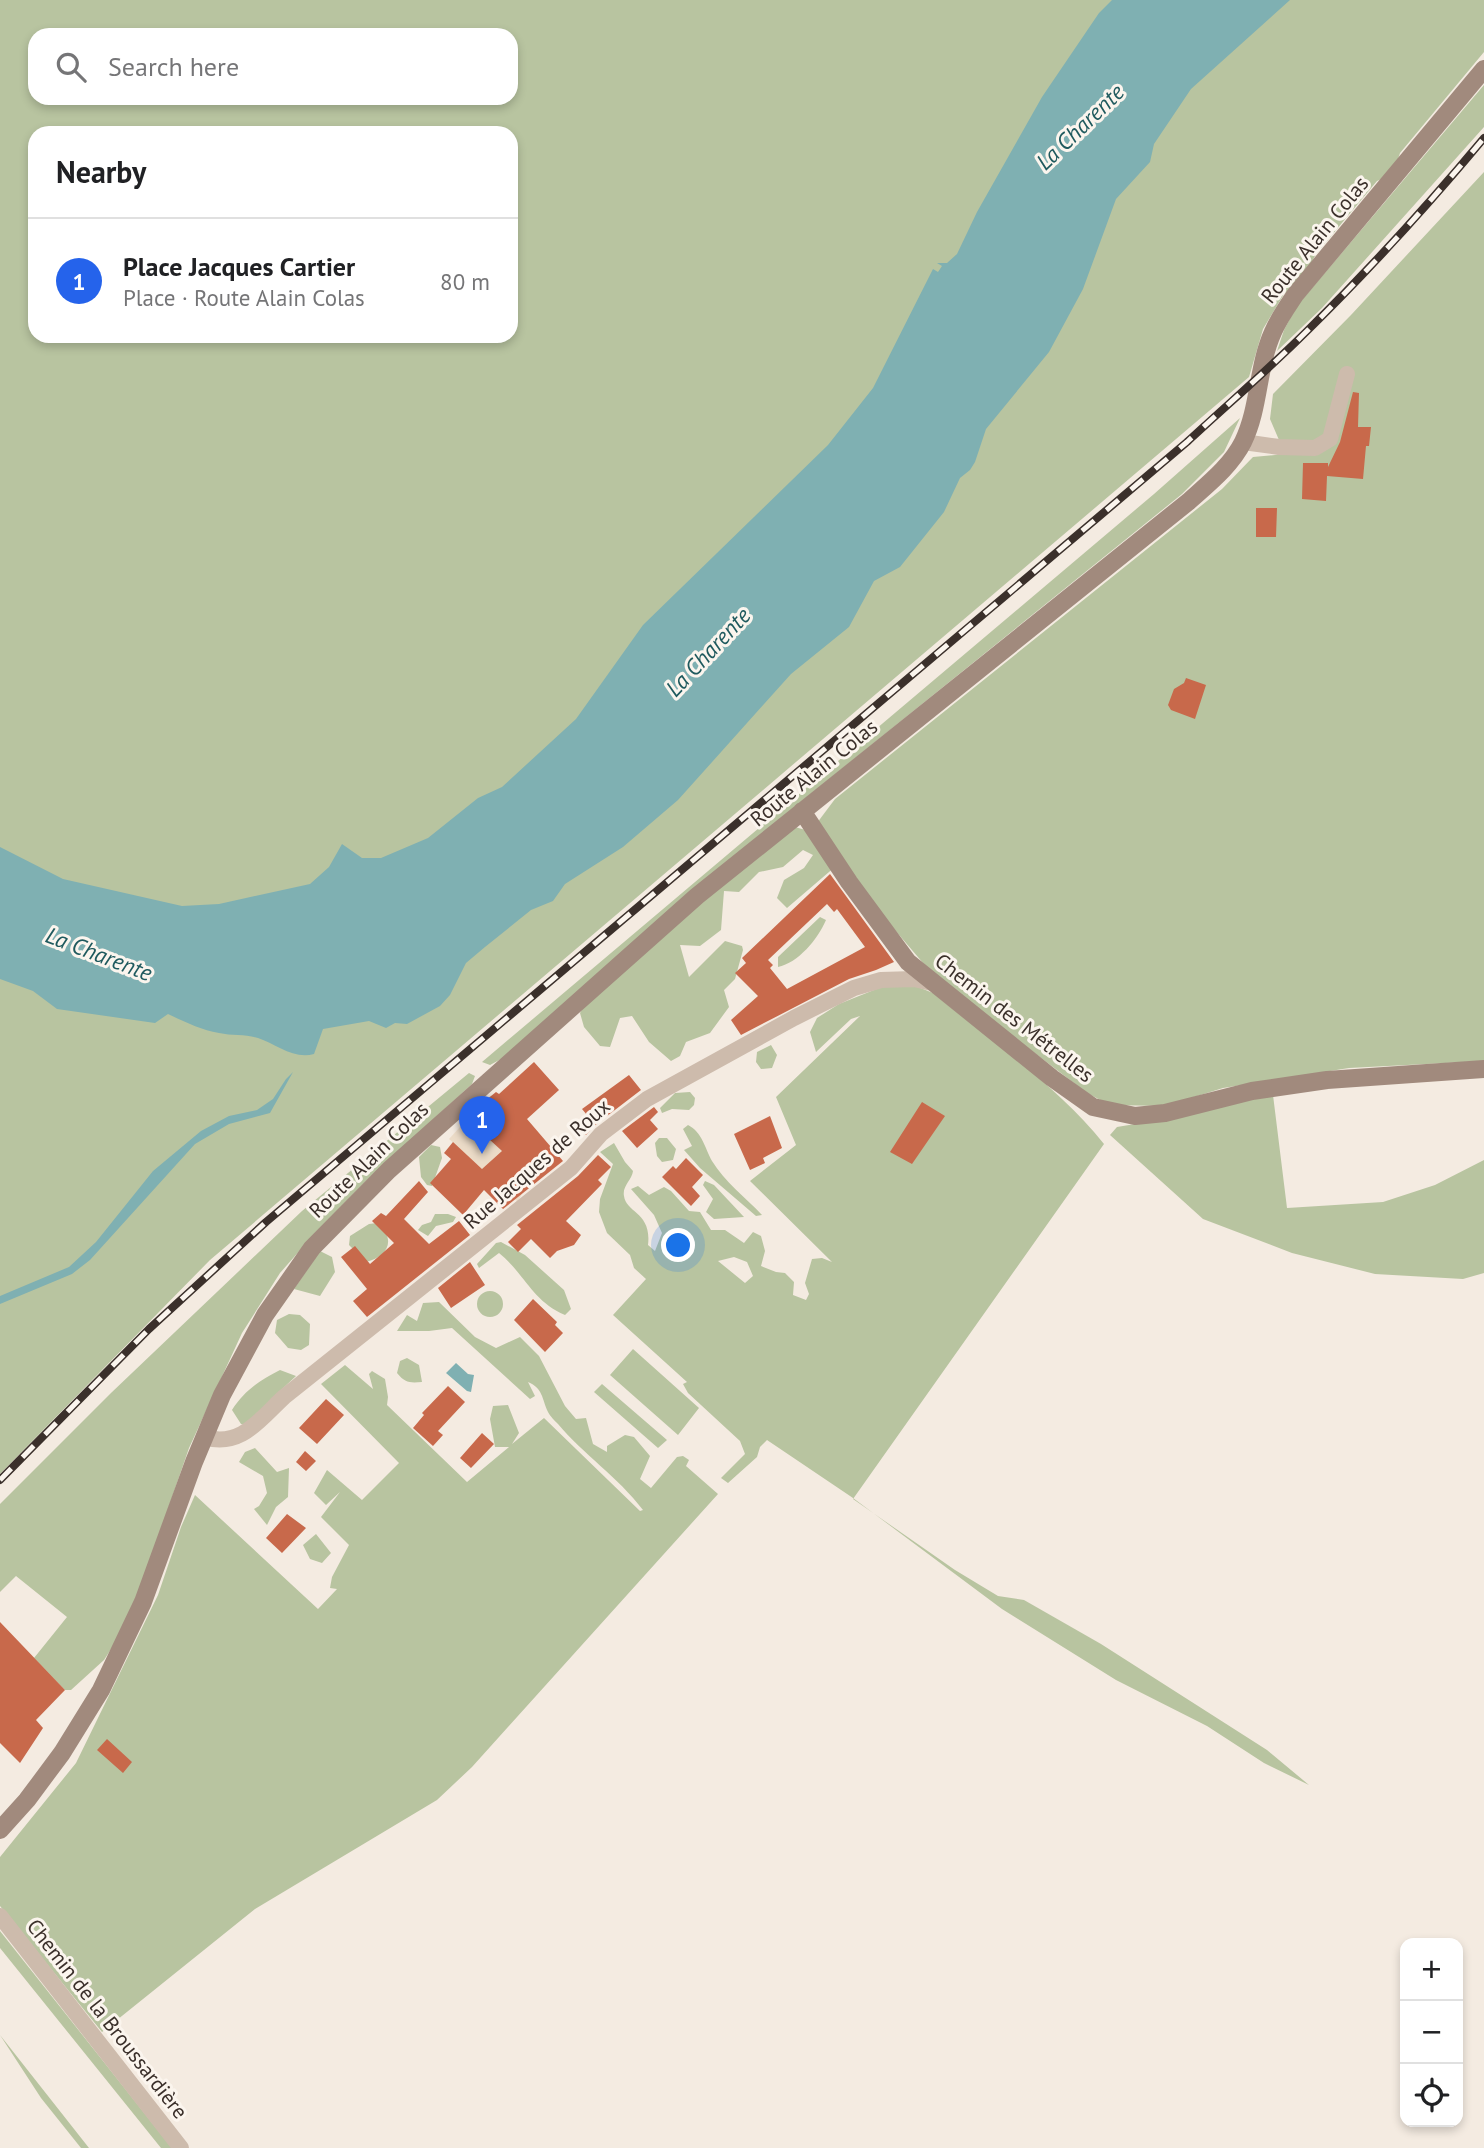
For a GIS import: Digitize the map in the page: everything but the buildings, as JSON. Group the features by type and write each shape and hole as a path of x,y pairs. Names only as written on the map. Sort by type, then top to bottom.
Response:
{"street":[{"name":"Route Alain Colas","path":"0,1830 54,1764 101,1690 143,1602 222,1395 265,1315 312,1248 398,1161 648,938 1188,502 1224,469 1243,442 1269,344 1281,315 1484,69"},
{"path":"1243,442 1279,447 1315,447 1330,439 1347,374"},
{"name":"Chemin des Métrelles","path":"802,811 849,882 908,962 1052,1078 1093,1107 1135,1116 1165,1113 1252,1091 1327,1080 1484,1069"},
{"name":"Rue Jacques de Roux","path":"204,1437 218,1441 241,1436 284,1397 571,1168 601,1134 648,1099 853,988 880,979 914,979 932,983"},
{"name":"Chemin de la Broussardière","path":"0,1916 181,2148"}],"green space":[{"path":"0,0 1484,0 1484,52 1400,153 1393,174 1377,181 1316,254 1304,277 1284,294 1263,329 1249,377 210,1260 0,1474"},
{"path":"1484,85 1484,127 1322,308 1277,351 1296,307"},
{"path":"1484,172 1484,1061 1349,1068 1223,1088 1165,1106 1110,1105 1087,1093 935,977 877,909 817,823 835,799 1222,489 1253,457 1285,454 1270,419 1273,394 1351,315"},
{"path":"1240,418 1224,452 1182,494 677,902 795,827 809,831 836,866 787,908 777,898 784,880 804,868 813,855 803,850 783,867 759,872 739,892 724,891 721,930 700,946 680,945 689,977 725,941 742,946 735,979 724,990 729,1007 710,1033 686,1042 680,1056 671,1061 649,1042 632,1016 620,1018 610,1047 600,1046 584,1027 580,1013 592,993 503,1058 490,1065 482,1062 1154,494"},
{"path":"820,917 826,920 813,942 793,961 778,967 778,957"},
{"path":"913,985 933,993 1045,1083 1104,1144 853,1498 767,1440 760,1447 757,1457 728,1483 721,1478 745,1454 740,1441 688,1393 683,1384 687,1382 613,1315 646,1279 634,1268 630,1255 607,1233 599,1212 600,1199 613,1164 600,1152 614,1143 633,1171 624,1189 626,1202 643,1219 648,1245 655,1251 662,1233 654,1215 631,1189 638,1186 649,1195 664,1187 671,1191 689,1211 700,1212 711,1230 725,1230 744,1243 753,1232 761,1236 765,1251 761,1266 785,1273 794,1282 793,1295 806,1300 809,1294 805,1283 812,1259 822,1258 832,1262 750,1181 796,1145 776,1097 860,1016 851,1019 816,1052 810,1032 817,1018 839,1004 884,986","holes":["734,1257 747,1262 753,1276 745,1283 718,1261"]},
{"path":"771,1045 777,1055 772,1068 761,1069 756,1062 757,1052"},
{"path":"469,1073 475,1076 472,1084 367,1180 280,1273 242,1333 189,1448 148,1567 122,1632 104,1660 71,1690 65,1690 34,1658 67,1617 16,1576 0,1592 0,1504 111,1393 302,1211"},
{"path":"690,1092 695,1098 694,1105 689,1110 672,1109 662,1113 660,1108 675,1093"},
{"path":"1273,1095 1287,1208 1383,1202 1435,1185 1484,1160 1484,1273 1463,1279 1375,1274 1292,1253 1203,1219 1110,1135 1117,1127"},
{"path":"688,1125 700,1136 712,1161 723,1175 762,1215 756,1216 700,1168 684,1150 692,1146 683,1129"},
{"path":"659,1138 667,1138 676,1149 673,1160 662,1162 657,1156 655,1143"},
{"path":"431,1145 440,1147 442,1158 432,1186 427,1185 421,1177 419,1157"},
{"path":"705,1181 714,1185 744,1217 714,1219 706,1212 713,1199 703,1185"},
{"path":"435,1214 456,1217 453,1222 436,1226 428,1236 418,1230 422,1225 431,1222"},
{"path":"377,1223 387,1235 387,1247 380,1256 366,1262 349,1245 350,1236 369,1224"},
{"path":"501,1242 525,1255 564,1290 571,1309 565,1315 536,1295 499,1253 479,1268 477,1264 496,1243"},
{"path":"320,1251 332,1257 335,1272 320,1296 294,1289"},
{"path":"490,1291 500,1294 503,1304 500,1314 490,1317 480,1314 477,1304 480,1294"},
{"path":"439,1302 475,1337 496,1348 520,1337 539,1356 565,1406 576,1419 586,1418 593,1444 607,1452 607,1446 625,1435 634,1437 650,1456 640,1479 651,1488 677,1457 683,1456 689,1460 686,1466 718,1494 472,1767 437,1800 255,1909 102,2032 0,1906 0,1857 76,1763 158,1595 195,1495 318,1609 337,1589 330,1588 332,1577 349,1545 321,1517 340,1492 326,1505 314,1493 327,1470 362,1500 399,1463 321,1384 345,1365 373,1389 369,1374 372,1371 385,1379 387,1405 467,1482 509,1447 495,1447 490,1419 493,1406 508,1405 519,1433 512,1444 544,1418 640,1511 643,1510 553,1418 533,1384 528,1382 535,1396 530,1399 452,1328 397,1331 407,1315 417,1321 423,1303"},
{"path":"289,1314 300,1315 310,1324 309,1345 301,1350 288,1348 275,1333 277,1320"},
{"path":"633,1349 699,1408 678,1435 610,1375"},
{"path":"407,1358 419,1365 422,1382 408,1382 397,1373 400,1361"},
{"path":"280,1370 296,1376 279,1392 259,1426 241,1424 232,1410 237,1403 253,1387"},
{"path":"602,1384 667,1440 658,1448 594,1392"},
{"path":"255,1448 277,1472 289,1468 288,1497 276,1507 267,1525 254,1509 267,1493 263,1476 239,1462 245,1452"},
{"path":"873,1513 955,1570 998,1596 1024,1600 1101,1644 1267,1750 1309,1785 1264,1763 1207,1726 1116,1680 1002,1609"},
{"path":"316,1534 331,1553 322,1563 310,1559 303,1545"},
{"path":"0,1931 172,2148 161,2148 0,1948"},
{"path":"0,2035 89,2148 81,2148 41,2098"}],"shaded area":[{"path":"481,1104 500,1117 493,1129 496,1134 490,1140 502,1151 524,1189 518,1202 449,1139"}],"water":[{"name":"La Charente","path":"1112,0 1290,0 1191,89 1154,144 1150,162 1116,199 1083,289 1049,352 986,429 975,462 960,478 944,512 900,567 874,581 849,627 791,674 678,800 623,847 565,884 553,901 531,910 466,963 450,995 440,1006 407,1024 395,1023 386,1028 369,1021 323,1029 314,1054 299,1055 253,1037 206,1030 168,1014 155,1023 57,1009 33,991 0,979 0,847 63,879 182,906 219,904 310,884 329,867 342,844 362,858 381,858 428,838 478,798 502,787 576,719 643,625 828,445 873,388 933,269 938,272 942,266 937,263 947,263 957,254 977,212 1042,97 1099,13"},
{"path":"293,1072 270,1113 229,1124 195,1144 90,1260 72,1274 0,1304 0,1296 69,1267 96,1242 153,1171 201,1131 229,1116 257,1110 273,1099"},
{"path":"456,1363 468,1374 474,1375 471,1392 446,1373"}],"railway":[{"path":"0,1480 149,1329 266,1222 1187,442 1331,307 1442,188 1484,138"}],"place":[{"name":"Place Jacques Cartier","path":"482,1154"}]}
